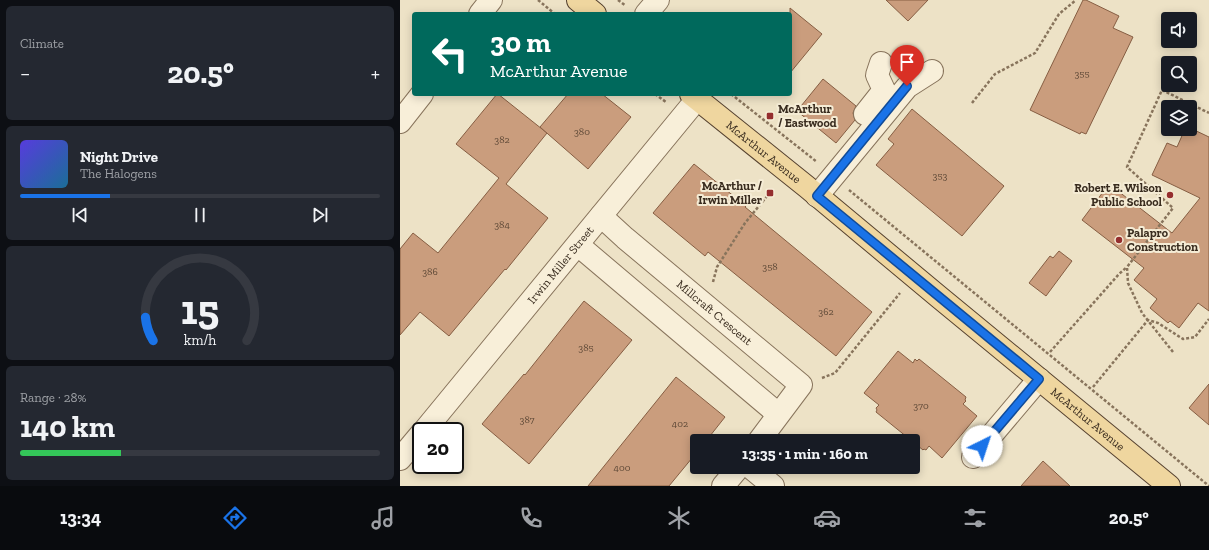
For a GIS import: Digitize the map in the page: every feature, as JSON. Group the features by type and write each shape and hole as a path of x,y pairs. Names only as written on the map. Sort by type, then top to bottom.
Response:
{"main road":[{"path":"578,0 593,12"},
{"name":"McArthur Avenue","path":"694,96 1168,486"}],"street":[{"path":"482,12 491,0"},
{"path":"648,12 658,0"},
{"path":"828,172 884,90 877,75 881,63"},
{"path":"812,192 828,172 907,86 932,71"},
{"path":"400,122 420,96"},
{"name":"Irwin Miller Street","path":"431,422 578,245 694,96"},
{"name":"Millcraft Crescent","path":"601,216 625,238 801,385"},
{"path":"578,245 778,414"},
{"path":"973,457 1039,379"},
{"path":"764,434 801,385"},
{"path":"400,459 412,445"},
{"path":"723,486 733,474"},
{"path":"758,474 773,486"}],"path":[{"path":"538,0 553,12"},
{"path":"972,103 995,74 1035,53 1059,14 1076,0"},
{"path":"1050,352 1119,274 1127,267 1173,208 1127,167 1162,90 1209,113"},
{"path":"733,96 1209,486"},
{"path":"708,308 717,267 745,223 768,195"},
{"path":"1127,267 1128,283 1142,313 1173,352"},
{"path":"801,385 835,373 914,276"},
{"path":"1148,320 1158,323 1183,339 1195,337 1209,319"},
{"path":"1093,387 1148,320"}],"building":[{"path":"886,0 928,0 908,21"},
{"path":"1083,0 1086,0 1119,16 1113,28 1133,37 1086,134 1081,132 1080,134 1030,110"},
{"path":"790,8 822,34 792,71 792,12 790,12"},
{"path":"823,79 856,106 853,113 855,120 836,143 797,111"},
{"path":"495,96 501,96 547,133 506,184 548,218 506,270 505,269 449,336 420,312 400,335 400,249 413,233 438,253 499,178 456,144"},
{"path":"566,96 605,96 631,117 588,169 540,127"},
{"path":"912,109 1004,186 962,236 876,165 894,144 888,139"},
{"path":"1197,131 1209,137 1209,311 1198,303 1179,328 1170,321 1168,323 1150,308 1157,299 1134,280 1144,268 1082,220 1109,184 1172,233 1200,198 1152,175 1167,143 1177,147 1182,136 1197,136"},
{"path":"694,164 872,312 836,356 708,252 705,256 653,213"},
{"path":"1059,251 1072,261 1046,296 1029,283 1050,256 1053,258"},
{"path":"584,301 632,340 529,464 482,424 524,374 525,375"},
{"path":"898,351 913,363 915,359 917,361 919,359 966,397 966,401 963,404 977,416 942,458 929,446 926,450 920,448 920,434 903,434 876,412 876,408 879,405 864,393"},
{"path":"676,377 725,417 712,434 690,434 690,460 669,486 588,486"},
{"path":"1209,384 1209,425 1189,408"},
{"path":"1043,461 1070,486 1021,486"}],"place":[{"name":"McArthur / Eastwood","path":"770,116"},
{"name":"McArthur / Irwin Miller","path":"770,193"},
{"name":"Robert E. Wilson Public School","path":"1170,195"},
{"name":"Palapro Construction","path":"1119,240"}],"route":[{"path":"907,86 817,196 1039,379 982,446"}]}
